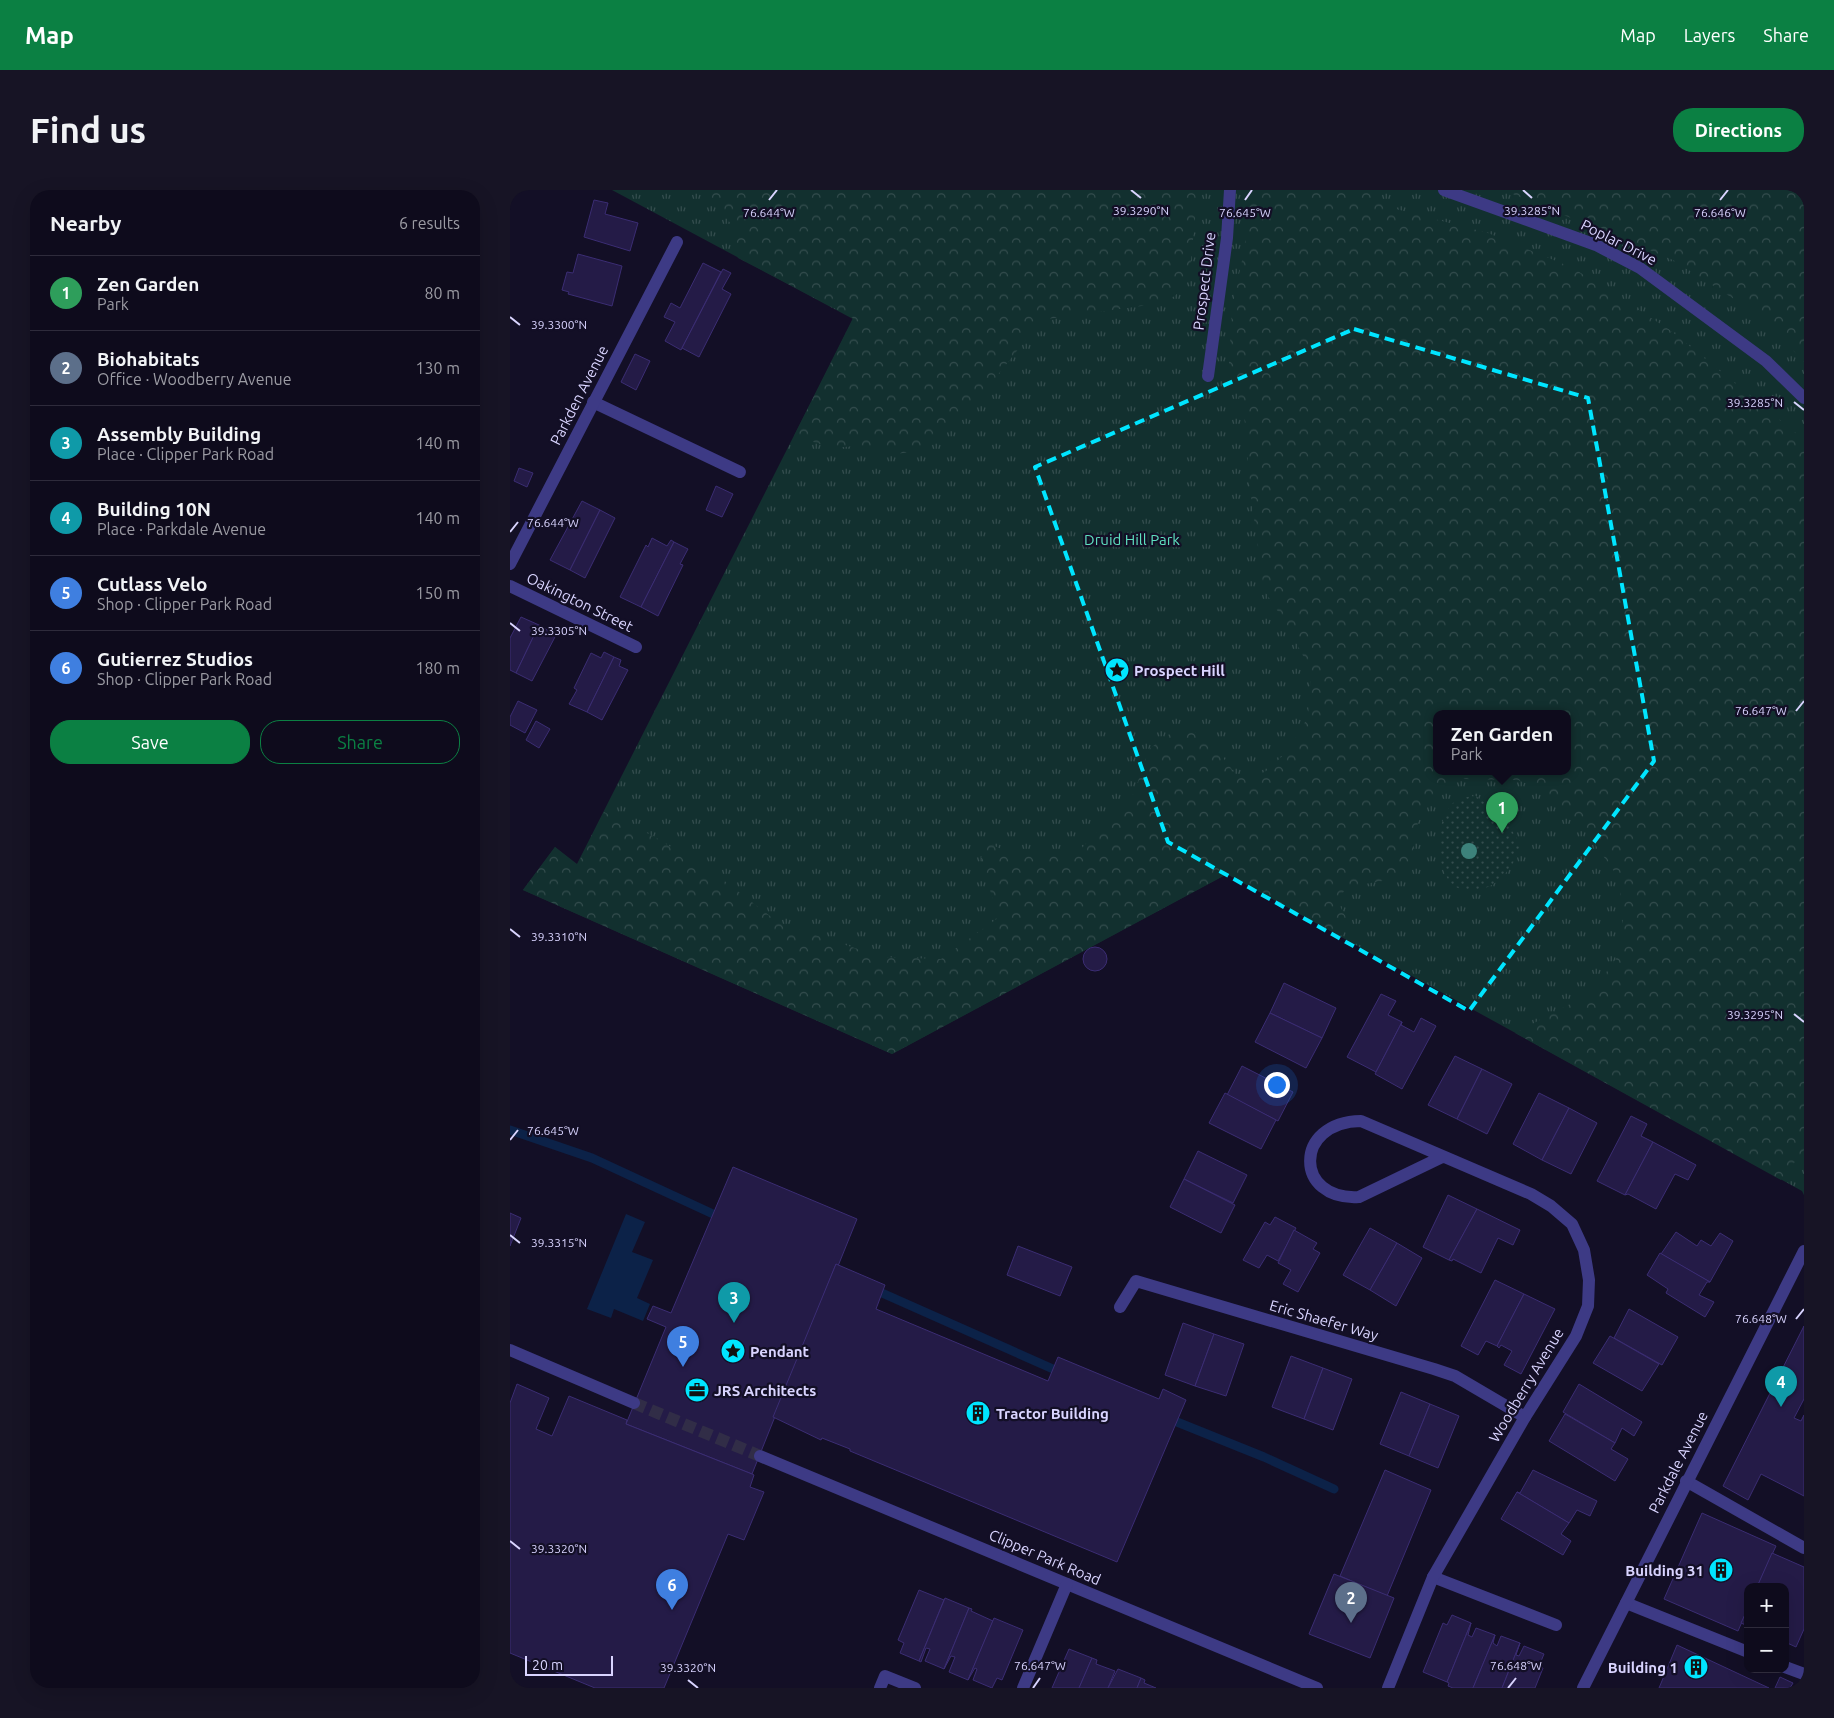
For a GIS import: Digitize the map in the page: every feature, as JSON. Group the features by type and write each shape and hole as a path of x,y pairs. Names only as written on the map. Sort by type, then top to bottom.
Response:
{"street":[{"name":"Prospect Drive","path":"1208,376 1226,238 1230,190"},
{"name":"Poplar Drive","path":"1444,190 1596,245 1640,268 1766,361 1804,398"},
{"name":"Parkden Avenue","path":"510,564 677,242"},
{"path":"593,402 740,472"},
{"name":"Oakington Street","path":"510,586 636,647"},
{"name":"Woodberry Avenue","path":"1388,1688 1433,1576 1524,1417 1576,1336 1588,1306 1588,1280 1584,1250 1572,1224 1551,1206 1505,1182 1442,1157 1361,1121 1344,1121 1328,1128 1316,1140 1311,1157 1311,1170 1319,1184 1330,1194 1345,1198 1359,1197 1442,1157"},
{"name":"Parkdale Avenue","path":"1582,1688 1804,1252"},
{"name":"Eric Shaefer Way","path":"1120,1307 1136,1281 1434,1368 1456,1376 1524,1417"},
{"path":"510,1350 634,1403"},
{"name":"Clipper Park Road","path":"760,1456 1317,1688"},
{"path":"1686,1481 1804,1548"},
{"path":"1433,1576 1556,1625"},
{"path":"1023,1688 1067,1584"},
{"path":"1626,1602 1744,1650"},
{"path":"1789,1668 1804,1674"},
{"path":"880,1688 885,1676 915,1688"}],"highlighted area":[{"path":"1354,329 1588,398 1654,761 1469,1011 1168,842 1035,467"}],"green space":[{"name":"Druid Hill Park","path":"612,190 1804,190 1804,1195 1802,1191 1227,874 892,1054 523,890 555,847 577,864 853,319"},
{"path":"706,190 1198,190 1189,280 1175,296 1156,304 1047,319 1031,333 966,415 935,443 917,451 896,454 855,446 833,448 794,436 853,318 738,258 736,231"},
{"path":"1255,190 1369,190 1396,209 1488,233 1573,268 1670,330 1804,440 1804,1150 1781,1180 1515,1033 1591,993 1621,952 1623,915 1618,877 1578,820 1544,791 1518,780 1463,779 1438,790 1418,822 1410,868 1388,880 1347,887 1337,901 1346,917 1342,937 1227,874 892,1054 523,890 555,847 577,865 604,812 655,837 726,882 779,923 882,957 941,959 998,918 981,858 986,842 1010,853 1079,851 1134,793 1149,749 1175,730 1190,729 1211,742 1237,776 1252,778 1266,771 1288,751 1308,717 1311,671 1287,625 1264,590 1251,497 1244,414 1229,364 1232,308 1244,251 1250,194"},
{"path":"1503,190 1804,190 1804,362 1762,317 1673,260"},
{"path":"1476,796 1504,818 1521,845 1514,862 1502,877 1487,887 1468,891 1455,886 1446,875 1440,855 1440,832 1442,821 1452,804 1466,797"}],"water":[{"path":"626,1214 645,1222 632,1252 653,1260 637,1298 650,1304 643,1321 614,1309 611,1318 587,1309"}],"building":[{"path":"594,200 608,203 605,214 638,223 630,251 584,237"},
{"path":"578,254 622,266 612,306 568,294 569,292 562,290 567,272 573,273"},
{"path":"703,263 721,272 681,350 665,341 675,322 664,317 671,303 680,308"},
{"path":"723,269 731,273 722,289 731,294 699,357 682,348"},
{"path":"635,354 650,361 636,390 621,382"},
{"path":"519,468 533,473 527,487 514,481"},
{"path":"716,486 733,494 722,517 706,510"},
{"path":"582,501 600,510 570,570 550,560"},
{"path":"600,510 615,518 585,578 570,570"},
{"path":"652,538 667,546 671,540 674,542 641,607 620,597 646,545 648,547"},
{"path":"674,542 688,549 680,564 683,565 658,616 641,607"},
{"path":"521,617 539,625 516,673 510,670 510,638"},
{"path":"539,625 556,635 532,681 516,673"},
{"path":"604,652 614,657 587,712 569,704 577,690 574,688 591,653 601,658"},
{"path":"614,657 621,660 619,666 628,670 602,720 587,712"},
{"path":"518,701 537,710 525,733 510,725 510,717"},
{"path":"536,721 550,729 539,748 526,740"},
{"path":"1095,947 1103,951 1107,959 1103,967 1095,971 1087,967 1083,959 1087,951"},
{"path":"1284,983 1336,1008 1322,1038 1270,1013"},
{"path":"1381,994 1396,1001 1388,1015 1402,1022 1376,1072 1347,1057"},
{"path":"1270,1013 1322,1038 1306,1068 1255,1042"},
{"path":"1421,1018 1436,1026 1402,1089 1375,1074 1402,1022 1401,1025 1414,1032"},
{"path":"1455,1056 1482,1069 1457,1119 1428,1105"},
{"path":"1242,1066 1293,1092 1278,1121 1227,1095"},
{"path":"1482,1069 1512,1084 1487,1134 1457,1119"},
{"path":"1225,1093 1276,1120 1261,1149 1209,1123"},
{"path":"1539,1093 1569,1108 1542,1160 1513,1144"},
{"path":"1569,1108 1597,1123 1571,1174 1542,1160"},
{"path":"1631,1116 1647,1124 1641,1136 1653,1142 1625,1195 1597,1181"},
{"path":"1653,1142 1696,1165 1688,1180 1675,1174 1656,1209 1628,1194 1625,1195"},
{"path":"1198,1151 1247,1175 1233,1203 1184,1179"},
{"path":"733,1167 857,1219 838,1266 836,1264 752,1474 626,1424 666,1327 647,1319 653,1306 671,1313"},
{"path":"1184,1179 1235,1205 1221,1233 1170,1207"},
{"path":"1448,1195 1477,1209 1449,1260 1423,1247"},
{"path":"1477,1209 1520,1230 1513,1245 1498,1238 1481,1273 1453,1259 1452,1261 1449,1260"},
{"path":"510,1213 521,1218 510,1246"},
{"path":"1275,1217 1296,1228 1278,1261 1267,1255 1259,1268 1243,1260 1265,1222 1270,1225"},
{"path":"1370,1228 1397,1243 1370,1290 1343,1275"},
{"path":"1294,1230 1317,1243 1313,1249 1320,1253 1298,1292 1283,1284 1291,1270 1278,1263"},
{"path":"1676,1232 1697,1246 1701,1240 1711,1246 1720,1233 1733,1241 1710,1282 1661,1254"},
{"path":"1397,1243 1422,1258 1396,1306 1370,1290"},
{"path":"1018,1246 1072,1267 1060,1296 1007,1275"},
{"path":"1660,1253 1710,1282 1707,1282 1699,1295 1714,1302 1705,1317 1666,1293 1668,1289 1647,1275"},
{"name":"Tractor Building","path":"836,1264 885,1285 876,1309 1048,1381 1058,1357 1159,1399 1163,1389 1186,1400 1117,1562 850,1451 850,1449 822,1438 821,1440 773,1417"},
{"path":"1495,1280 1524,1294 1497,1346 1486,1341 1478,1355 1461,1346"},
{"path":"1524,1294 1555,1309 1521,1374 1504,1365 1512,1351 1501,1345 1499,1348 1497,1346"},
{"path":"1629,1309 1678,1337 1662,1365 1614,1338"},
{"path":"1183,1323 1214,1334 1195,1386 1165,1375"},
{"path":"1804,1326 1804,1399 1794,1418 1801,1421 1804,1415 1804,1496 1761,1474 1748,1500 1723,1486"},
{"path":"1214,1334 1244,1344 1226,1396 1195,1386"},
{"path":"1610,1336 1659,1364 1642,1391 1593,1363"},
{"path":"1291,1356 1323,1368 1304,1419 1272,1407"},
{"path":"1323,1368 1352,1379 1333,1430 1304,1419"},
{"path":"517,1384 549,1398 536,1429 552,1436 569,1396 627,1420 626,1424 752,1474 754,1475 750,1487 764,1492 744,1540 728,1534 664,1688 595,1688 510,1653 510,1403"},
{"path":"1579,1384 1642,1422 1634,1436 1622,1428 1615,1443 1563,1412"},
{"path":"1401,1392 1430,1404 1409,1456 1380,1444"},
{"path":"1430,1404 1459,1416 1438,1468 1409,1456"},
{"path":"1565,1414 1615,1443 1611,1449 1628,1459 1615,1481 1549,1441"},
{"path":"1385,1470 1431,1490 1387,1596 1340,1576"},
{"path":"1533,1470 1597,1501 1590,1516 1577,1510 1569,1523 1517,1492 1520,1493"},
{"path":"1517,1492 1569,1523 1561,1534 1571,1541 1563,1555 1501,1519"},
{"name":"Building 31","path":"1702,1513 1776,1546 1759,1583 1744,1583 1744,1617 1738,1631 1664,1599"},
{"path":"1772,1553 1804,1567 1804,1629 1796,1647 1789,1644 1789,1583 1759,1583"},
{"path":"1334,1574 1394,1598 1370,1658 1309,1634"},
{"path":"919,1590 944,1600 919,1661 900,1653 904,1643 898,1640"},
{"path":"945,1598 969,1608 944,1669 925,1661 930,1649 926,1648 921,1662 919,1661"},
{"path":"969,1608 972,1609 971,1611 993,1621 968,1680 949,1672 955,1657 951,1656 944,1669"},
{"path":"1452,1615 1471,1623 1447,1682 1423,1672 1443,1623 1447,1625"},
{"path":"994,1618 1023,1630 1002,1680 997,1678 992,1688 973,1680 977,1669 975,1668 968,1680"},
{"path":"1471,1623 1468,1635 1472,1637 1476,1628 1495,1635 1473,1688 1453,1688 1448,1686 1449,1683 1447,1682"},
{"path":"1495,1635 1493,1643 1497,1646 1501,1636 1520,1643 1502,1688 1473,1688"},
{"path":"1520,1643 1516,1655 1519,1656 1524,1646 1544,1654 1539,1666 1543,1668 1535,1688 1502,1688"},
{"name":"Building 1","path":"1677,1645 1769,1688 1659,1688"},
{"path":"1069,1649 1092,1658 1079,1688 1052,1688"},
{"path":"1092,1658 1097,1660 1096,1664 1115,1671 1108,1688 1079,1688"},
{"path":"1118,1669 1141,1678 1137,1688 1108,1688"},
{"path":"1780,1677 1793,1683 1790,1688 1775,1688"},
{"path":"1141,1678 1145,1680 1144,1683 1156,1688 1137,1688"}],"waterway":[{"path":"510,1130 592,1158 713,1214"},
{"path":"882,1293 1053,1369"},
{"path":"1177,1422 1264,1457 1334,1489"}],"tunnel":[{"path":"634,1403 760,1456"}],"place":[{"name":"Prospect Hill","path":"1117,670"},
{"name":"Zen Garden","path":"1502,833"},
{"name":"Assembly Building","path":"734,1323"},
{"name":"Pendant","path":"733,1351"},
{"name":"Cutlass Velo","path":"683,1367"},
{"name":"JRS Architects","path":"697,1390"},
{"name":"Building 10N","path":"1781,1407"},
{"name":"Tractor Building","path":"978,1413"},
{"name":"Building 31","path":"1721,1570"},
{"name":"Gutierrez Studios","path":"672,1610"},
{"name":"Biohabitats","path":"1351,1623"},
{"name":"Building 1","path":"1696,1667"}]}
